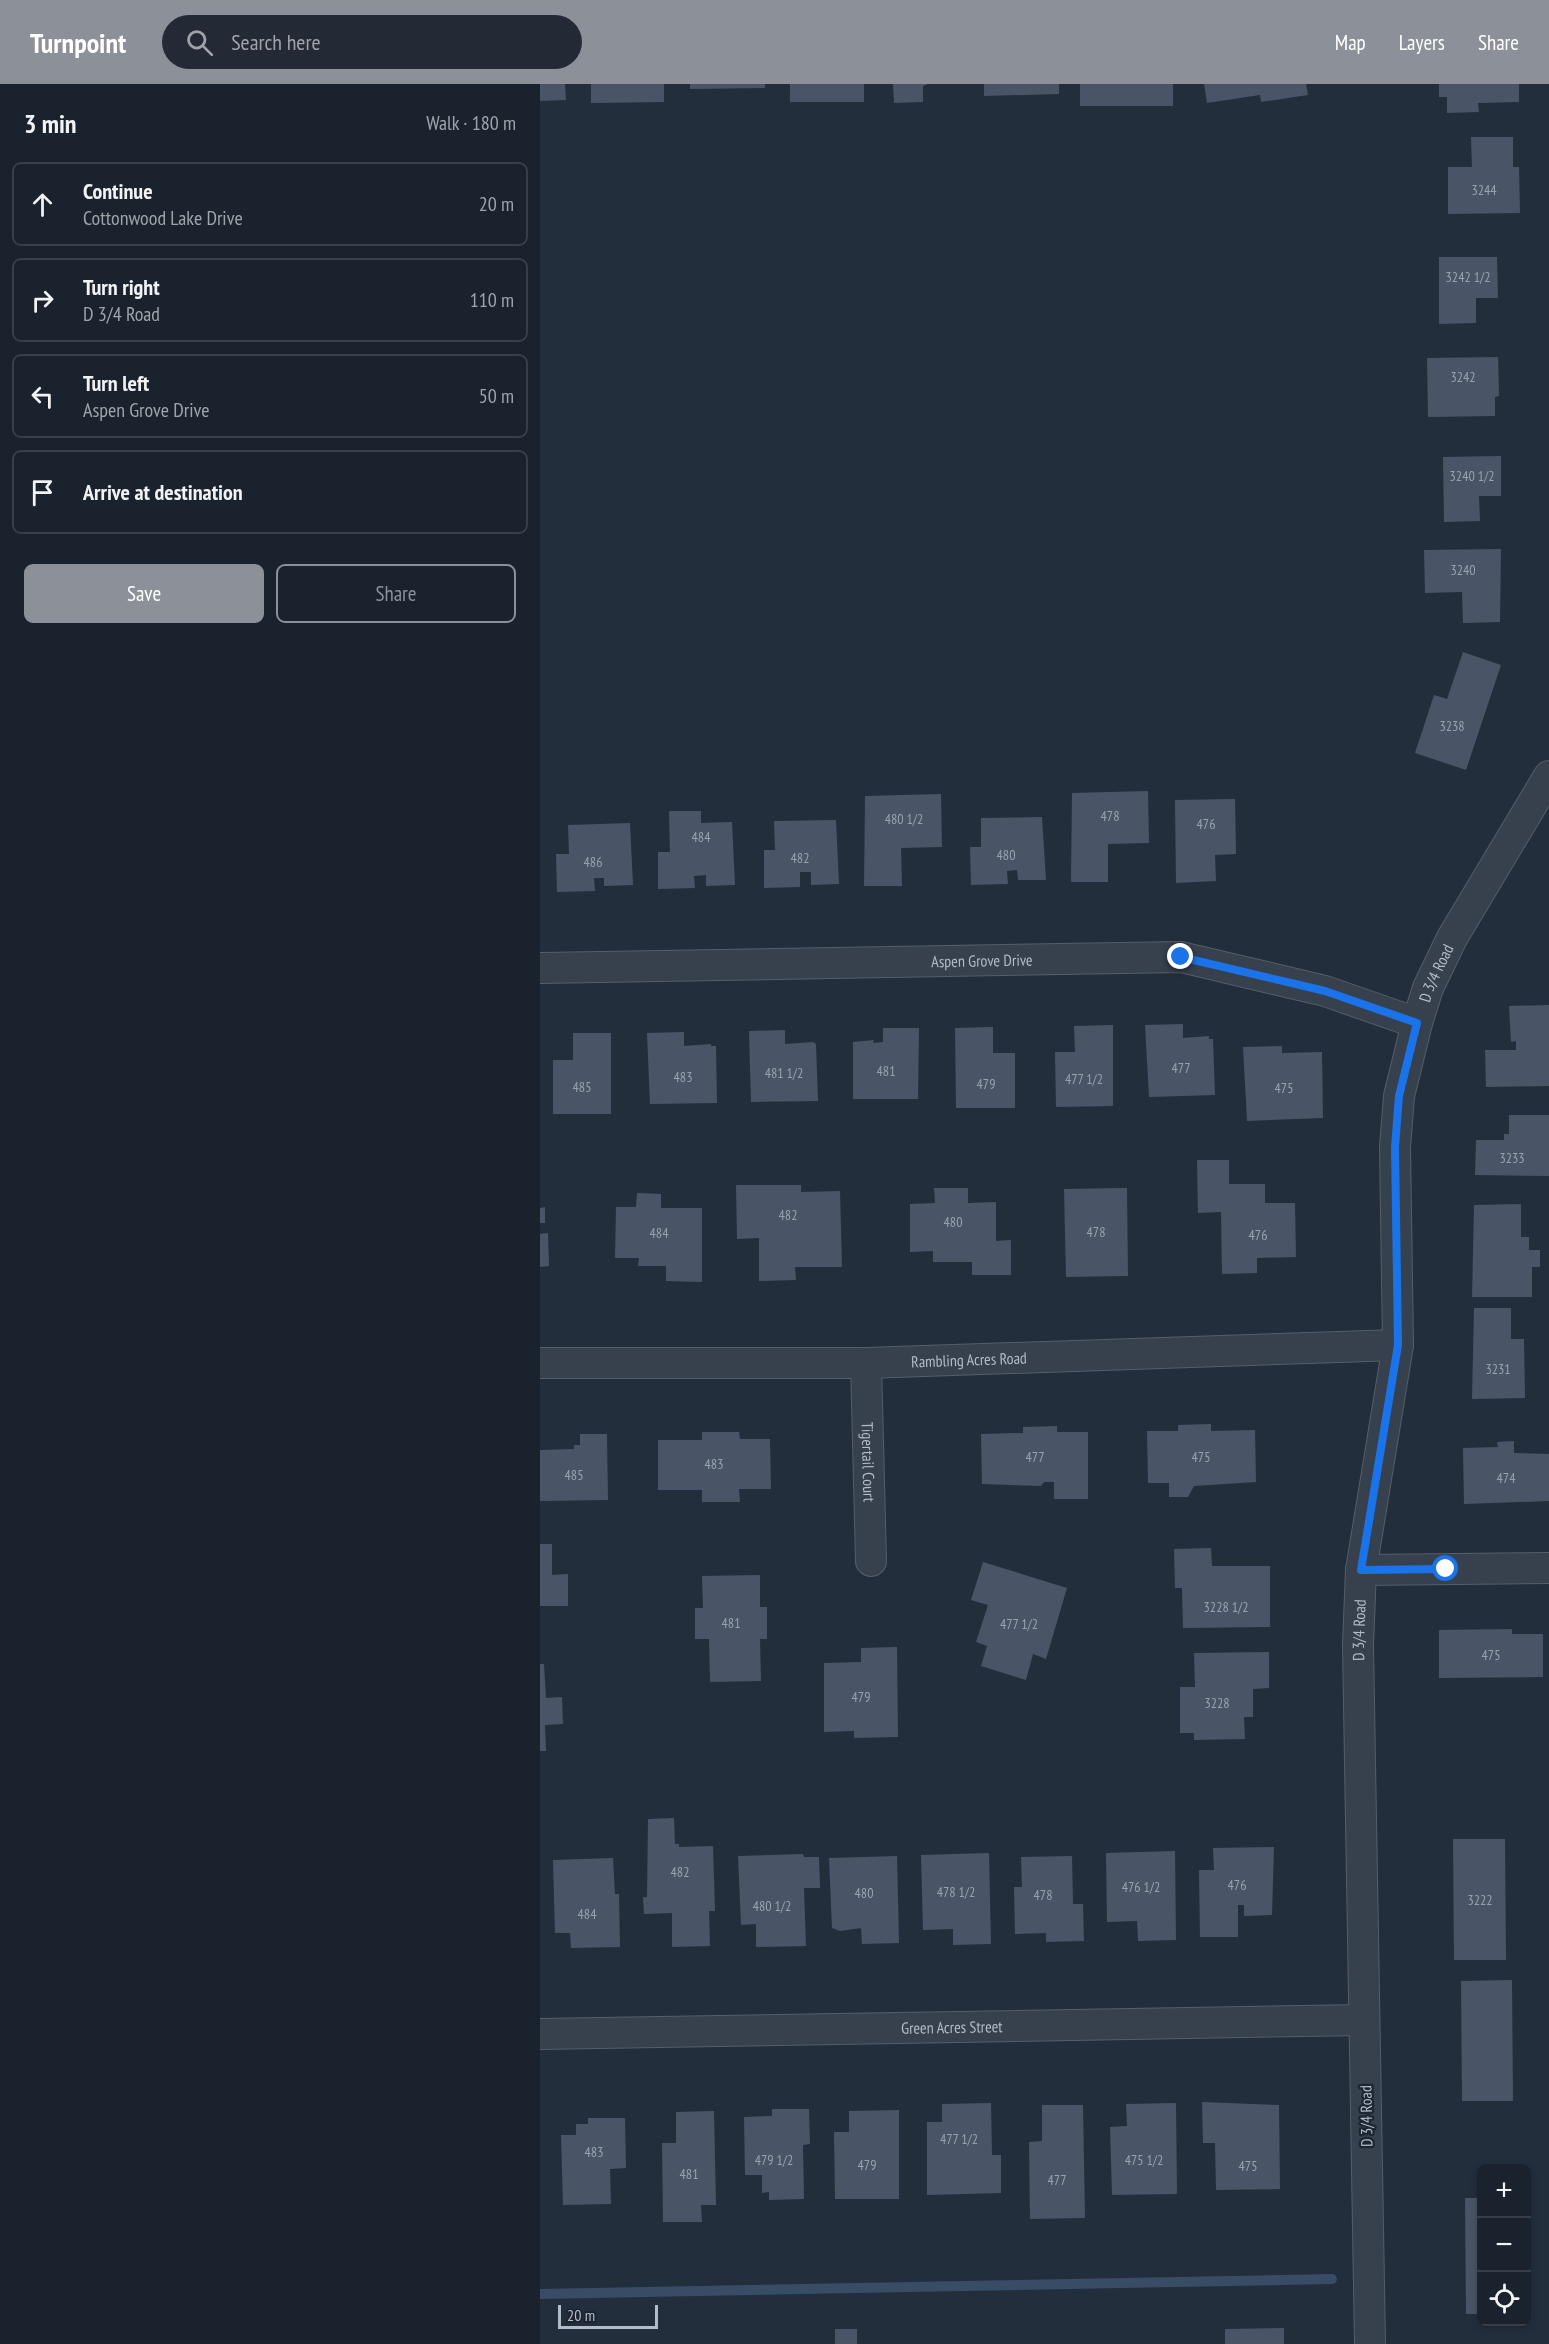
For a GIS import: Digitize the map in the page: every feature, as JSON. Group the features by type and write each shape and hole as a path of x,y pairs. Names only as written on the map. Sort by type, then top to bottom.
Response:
{"street":[{"name":"D 3/4 Road","path":"1370,2344 1358,1645 1361,1570 1398,1345 1395,1147 1399,1096 1428,988 1452,939 1548,782"},
{"name":"Aspen Grove Drive","path":"540,968 1181,957 1325,991 1417,1023"},
{"name":"Rambling Acres Road","path":"540,1363 866,1363 1398,1345"},
{"name":"Tigertail Court","path":"866,1363 871,1561"},
{"path":"1361,1570 1549,1568"},
{"name":"Green Acres Street","path":"540,2034 1364,2020"}],"building":[{"path":"540,84 565,84 566,100 540,101"},
{"path":"591,84 664,84 664,102 591,103"},
{"path":"690,84 765,84 765,88 690,89"},
{"path":"790,84 864,84 864,102 790,102"},
{"path":"893,84 928,84 923,86 923,102 894,103"},
{"path":"984,84 1059,84 1059,94 984,96"},
{"path":"1080,84 1173,84 1173,106 1080,106"},
{"path":"1204,84 1306,84 1308,95 1261,102 1260,95 1207,103"},
{"path":"1439,84 1519,84 1519,102 1478,103 1479,112 1447,113 1447,97 1439,97"},
{"path":"1471,137 1513,137 1513,167 1519,167 1520,213 1448,214 1448,167 1472,167"},
{"path":"1439,257 1497,257 1498,298 1476,298 1476,323 1439,324"},
{"path":"1498,357 1499,396 1495,397 1495,416 1428,417 1427,358"},
{"path":"1501,456 1501,496 1479,496 1480,521 1444,522 1443,457"},
{"path":"1501,549 1500,622 1463,623 1462,592 1425,593 1424,550"},
{"path":"1463,652 1501,665 1466,770 1415,753 1434,695 1447,699"},
{"path":"1148,791 1149,843 1108,844 1108,882 1071,882 1072,793"},
{"path":"941,794 942,847 901,848 902,886 864,886 865,796"},
{"path":"1235,799 1236,854 1215,855 1216,881 1176,883 1175,800"},
{"path":"669,811 701,811 701,823 732,822 735,885 706,886 706,875 694,876 695,888 658,889 658,852 670,852"},
{"path":"1042,817 1046,880 1018,880 1017,870 1007,871 1008,884 971,885 970,847 981,847 981,818"},
{"path":"836,820 839,884 811,885 811,872 800,872 800,887 764,888 764,850 775,850 774,821"},
{"path":"630,823 633,885 604,886 604,878 594,878 595,891 557,892 556,854 569,854 568,825"},
{"path":"1549,1005 1549,1086 1486,1087 1485,1050 1516,1050 1516,1041 1511,1042 1509,1006"},
{"path":"1183,1024 1183,1038 1209,1036 1209,1039 1213,1039 1215,1095 1149,1097 1145,1025"},
{"path":"1113,1025 1113,1106 1056,1107 1055,1052 1075,1052 1074,1026"},
{"path":"993,1027 993,1053 1015,1053 1015,1108 956,1108 955,1028"},
{"path":"883,1028 919,1028 918,1099 853,1099 853,1042 874,1040 873,1043 883,1042"},
{"path":"785,1030 785,1044 813,1042 816,1044 818,1101 751,1102 749,1031"},
{"path":"684,1032 684,1046 711,1044 711,1046 716,1046 717,1103 650,1104 647,1033"},
{"path":"573,1033 611,1033 611,1114 553,1114 553,1060 573,1060"},
{"path":"1282,1046 1282,1053 1322,1052 1323,1118 1247,1121 1243,1047"},
{"path":"1509,1115 1549,1115 1549,1176 1475,1175 1476,1140 1504,1140 1504,1134 1509,1134"},
{"path":"1197,1160 1229,1160 1229,1184 1265,1184 1265,1203 1295,1203 1296,1257 1257,1258 1257,1273 1222,1274 1221,1212 1198,1213"},
{"path":"736,1185 801,1185 801,1192 840,1191 842,1267 795,1267 796,1280 759,1281 759,1238 737,1239"},
{"path":"934,1188 968,1188 968,1203 996,1202 996,1241 1011,1240 1011,1275 972,1275 972,1262 933,1262 933,1251 910,1252 910,1204 935,1203"},
{"path":"1127,1188 1128,1276 1066,1277 1064,1189"},
{"path":"637,1193 661,1194 661,1208 702,1208 702,1282 666,1281 666,1266 638,1266 639,1258 615,1258 616,1207 636,1207"},
{"path":"1521,1204 1521,1237 1529,1237 1529,1250 1540,1250 1540,1267 1532,1267 1532,1297 1472,1297 1474,1205"},
{"path":"545,1207 545,1223 540,1223 540,1208"},
{"path":"548,1233 549,1266 540,1267 540,1234"},
{"path":"1474,1308 1511,1308 1511,1339 1524,1339 1525,1398 1472,1399"},
{"path":"1211,1424 1211,1431 1255,1430 1256,1482 1194,1486 1188,1497 1169,1497 1169,1483 1148,1483 1147,1431 1178,1431 1178,1425"},
{"path":"1057,1426 1057,1432 1088,1432 1088,1499 1054,1499 1054,1482 1044,1482 1041,1486 982,1484 981,1434 1023,1433 1023,1427"},
{"path":"702,1432 739,1432 740,1439 770,1439 771,1489 739,1489 740,1502 702,1502 702,1490 658,1490 658,1440 702,1440"},
{"path":"580,1434 607,1434 608,1500 540,1501 540,1450 574,1449 574,1445 580,1445"},
{"path":"1514,1441 1514,1453 1549,1454 1549,1501 1464,1504 1463,1448 1498,1447 1497,1442"},
{"path":"540,1544 552,1544 552,1575 568,1574 568,1606 540,1606"},
{"path":"1211,1548 1212,1566 1270,1566 1270,1627 1183,1628 1182,1588 1175,1588 1174,1549"},
{"path":"983,1562 1067,1588 1046,1659 1033,1654 1026,1680 981,1666 987,1646 976,1642 988,1605 971,1600"},
{"path":"760,1575 760,1607 767,1607 767,1639 760,1639 761,1681 710,1682 709,1639 695,1639 695,1608 703,1608 702,1576"},
{"path":"1512,1629 1512,1634 1543,1634 1543,1677 1439,1678 1439,1630"},
{"path":"897,1647 898,1737 854,1738 854,1731 824,1732 824,1663 861,1662 861,1648"},
{"path":"1269,1652 1269,1688 1253,1689 1253,1717 1244,1717 1245,1739 1194,1740 1194,1733 1180,1733 1180,1687 1195,1687 1194,1653"},
{"path":"540,1664 544,1664 546,1698 562,1697 563,1724 545,1725 546,1751 540,1751"},
{"path":"674,1818 675,1844 679,1844 679,1847 713,1846 715,1911 709,1911 710,1946 672,1947 672,1913 644,1914 643,1897 647,1897 648,1819"},
{"path":"1453,1839 1505,1839 1506,1960 1454,1960"},
{"path":"1274,1847 1272,1915 1244,1916 1244,1905 1238,1905 1238,1937 1200,1937 1199,1870 1214,1870 1213,1848"},
{"path":"1175,1851 1176,1940 1138,1941 1137,1921 1107,1922 1106,1853"},
{"path":"989,1853 991,1944 953,1945 953,1929 923,1930 921,1855"},
{"path":"803,1854 804,1857 819,1857 820,1888 804,1888 806,1946 756,1947 756,1924 741,1925 738,1856"},
{"path":"897,1856 899,1943 862,1944 861,1928 840,1931 832,1928 829,1858"},
{"path":"1072,1856 1073,1904 1083,1904 1084,1941 1046,1942 1046,1933 1015,1934 1014,1887 1022,1887 1021,1857"},
{"path":"613,1858 615,1894 619,1894 620,1947 571,1948 570,1933 555,1933 553,1860"},
{"path":"1512,1980 1513,2101 1462,2101 1461,1981"},
{"path":"1202,2102 1279,2105 1280,2189 1216,2190 1215,2143 1203,2143"},
{"path":"991,2103 992,2155 1001,2155 1001,2193 927,2195 927,2122 942,2122 942,2104"},
{"path":"1176,2103 1177,2194 1112,2195 1110,2127 1127,2126 1126,2104"},
{"path":"1042,2105 1083,2105 1085,2218 1030,2219 1029,2142 1042,2141"},
{"path":"772,2109 809,2109 810,2144 803,2145 804,2199 769,2200 769,2192 762,2193 762,2175 745,2175 744,2117 772,2116"},
{"path":"899,2110 899,2199 835,2199 834,2132 849,2132 849,2111"},
{"path":"714,2111 716,2205 701,2205 702,2222 663,2222 662,2143 676,2143 676,2112"},
{"path":"588,2118 625,2118 626,2168 610,2169 611,2204 563,2205 561,2135 576,2135 576,2124 588,2124"},
{"path":"1465,2198 1477,2198 1477,2314 1466,2314"},
{"path":"1284,2328 1284,2344 1225,2344 1225,2329"},
{"path":"835,2329 857,2329 857,2344 835,2344"}],"waterway":[{"path":"540,2294 1332,2279"}],"route":[{"path":"1181,957 1325,991 1417,1023 1399,1096 1395,1147 1398,1345 1361,1570 1446,1569"}]}
